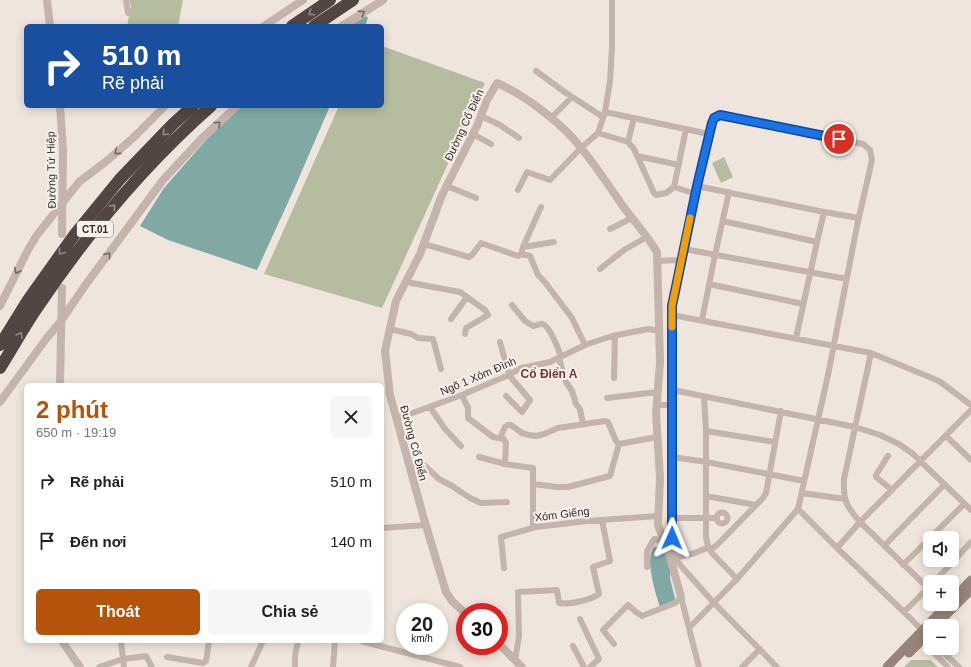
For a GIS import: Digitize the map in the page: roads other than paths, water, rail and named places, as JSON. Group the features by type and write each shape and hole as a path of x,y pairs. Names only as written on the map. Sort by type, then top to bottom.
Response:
{"highway":[{"path":"295,24 330,0"},
{"path":"317,24 353,0"},
{"name":"CT.01","path":"0,345 28,300 79,229 120,179 173,124 191,108"},
{"name":"CT.01","path":"0,368 34,312 69,262 95,229 160,154 209,108"}],"main road":[{"path":"959,593 971,580"},
{"path":"943,619 971,590"},
{"path":"886,667 923,637"},
{"path":"895,667 923,638"}],"street":[{"path":"47,0 50,24"},
{"path":"126,0 128,13"},
{"path":"267,24 303,0"},
{"path":"345,24 382,0"},
{"path":"518,190 527,172 550,180 581,148 598,134 604,115 610,81 612,0"},
{"path":"536,71 572,96 604,115 634,118 708,134"},
{"name":"Đường Cổ Điển","path":"456,605 446,592 409,466 390,395 385,351 396,302 420,254 442,195 473,134 487,100 497,83 508,88 536,107 565,130 581,148 657,252 660,331 660,362 656,405 660,478 658,525 673,558 681,597"},
{"path":"551,118 572,96"},
{"name":"Đường Tứ Hiệp","path":"60,108 63,149 62,234"},
{"path":"0,306 37,235 79,182 108,160 163,108"},
{"path":"0,402 61,321 84,287 163,180 202,138 235,108"},
{"path":"690,628 714,603 737,579 798,509 834,346 872,160 870,150 863,144 720,115 714,118 708,134 672,306 673,558 714,603 777,667"},
{"path":"481,116 500,125 519,138"},
{"path":"634,118 628,142 656,195 666,193 674,187 686,129"},
{"path":"473,134 491,144"},
{"path":"598,134 628,142"},
{"path":"636,156 678,165"},
{"path":"447,186 476,198"},
{"path":"697,186 859,218"},
{"path":"674,187 696,194"},
{"path":"702,320 729,192"},
{"path":"521,254 540,207"},
{"path":"796,338 824,212"},
{"path":"610,229 632,218"},
{"path":"723,221 817,242"},
{"path":"600,269 624,250 647,237"},
{"path":"523,247 554,242"},
{"path":"424,244 469,257 481,243 518,256 521,254 530,256 538,275 572,318 585,345"},
{"path":"684,248 847,279"},
{"path":"657,261 682,260"},
{"path":"406,282 460,292 485,310 488,315 466,328 465,334"},
{"path":"709,284 804,304"},
{"path":"60,383 62,288"},
{"path":"451,319 467,297"},
{"path":"512,305 527,323 533,326 543,324 549,331 557,345 566,382 572,391 576,404 580,409 583,424"},
{"path":"672,315 871,353 939,381 971,405"},
{"path":"390,329 411,334 418,338 433,339 442,369"},
{"name":"Ngõ 1 Xóm Đình","path":"396,419 462,395 521,368 550,362 585,345 615,335 648,329 660,331"},
{"path":"614,378 615,335"},
{"name":"Ngõ 1 Xóm Đình","path":"500,342 509,374 530,400 522,412 506,396"},
{"path":"871,353 844,479 843,494 851,512 860,522 923,582"},
{"path":"673,390 855,426 880,435 899,444 912,454 971,510"},
{"path":"607,398 658,392"},
{"name":"Ngõ 1 Xóm Đình","path":"462,395 468,408 468,418 493,437 500,438"},
{"path":"704,397 706,431 706,537 712,553 737,579"},
{"path":"656,405 673,405"},
{"name":"Ngõ 1 Xóm Đình","path":"430,407 445,429 461,446"},
{"path":"837,548 860,522 971,410"},
{"path":"673,558 710,549 763,498 766,493 770,474 781,412"},
{"path":"505,464 506,443 504,439 500,438 505,427 508,425 511,425 522,433 536,436 558,428 605,420 608,422 616,441 619,444"},
{"path":"706,431 775,442"},
{"path":"946,436 971,460"},
{"path":"619,444 657,437"},
{"path":"533,484 568,487 610,476 619,444"},
{"path":"888,456 876,477 892,490"},
{"path":"479,457 505,464 533,468 532,528"},
{"path":"673,457 804,481"},
{"path":"409,466 419,463 425,466 439,479 470,498 481,502 507,502"},
{"path":"884,546 944,485"},
{"path":"802,493 845,499"},
{"path":"706,496 756,505"},
{"path":"724,513 727,500"},
{"path":"937,531 964,504"},
{"path":"798,509 923,630"},
{"path":"717,518 718,514 724,513"},
{"path":"724,513 728,516 727,522"},
{"name":"Xóm Giếng","path":"504,568 501,537 532,528 587,521 658,516"},
{"path":"673,518 717,518"},
{"path":"717,518 718,522 722,524 727,522"},
{"path":"515,660 519,636 518,592 557,590 559,603 564,604 594,597 599,594 593,567 610,561 602,520"},
{"path":"727,522 733,528"},
{"path":"384,528 426,525"},
{"path":"647,567 647,551 654,539 664,541"},
{"path":"940,575 971,542"},
{"path":"904,565 923,545"},
{"path":"904,612 923,593"},
{"path":"614,644 603,630 628,605 642,616 675,603 681,597 699,667"},
{"path":"580,619 599,659 590,667"},
{"path":"63,643 80,667"},
{"path":"120,643 124,667"},
{"path":"168,657 202,663 206,661 209,643"},
{"path":"251,667 262,643"},
{"path":"295,667 298,643"},
{"path":"333,667 335,643"},
{"path":"369,643 460,667"},
{"path":"573,646 584,667"},
{"path":"742,667 760,649"},
{"path":"508,653 522,667"},
{"path":"936,655 948,667"},
{"path":"946,655 959,667"},
{"path":"99,667 123,659 146,656 152,667"}],"water":[{"path":"366,16 368,18 366,24 353,24"},
{"path":"240,108 329,108 257,270 168,240 140,226 164,188 206,140"},
{"path":"654,547 661,550 664,549 671,572 670,578 675,599 674,602 660,607 650,567 651,552"}],"district":[{"name":"Cổ Điển A","path":"549,374"}]}
